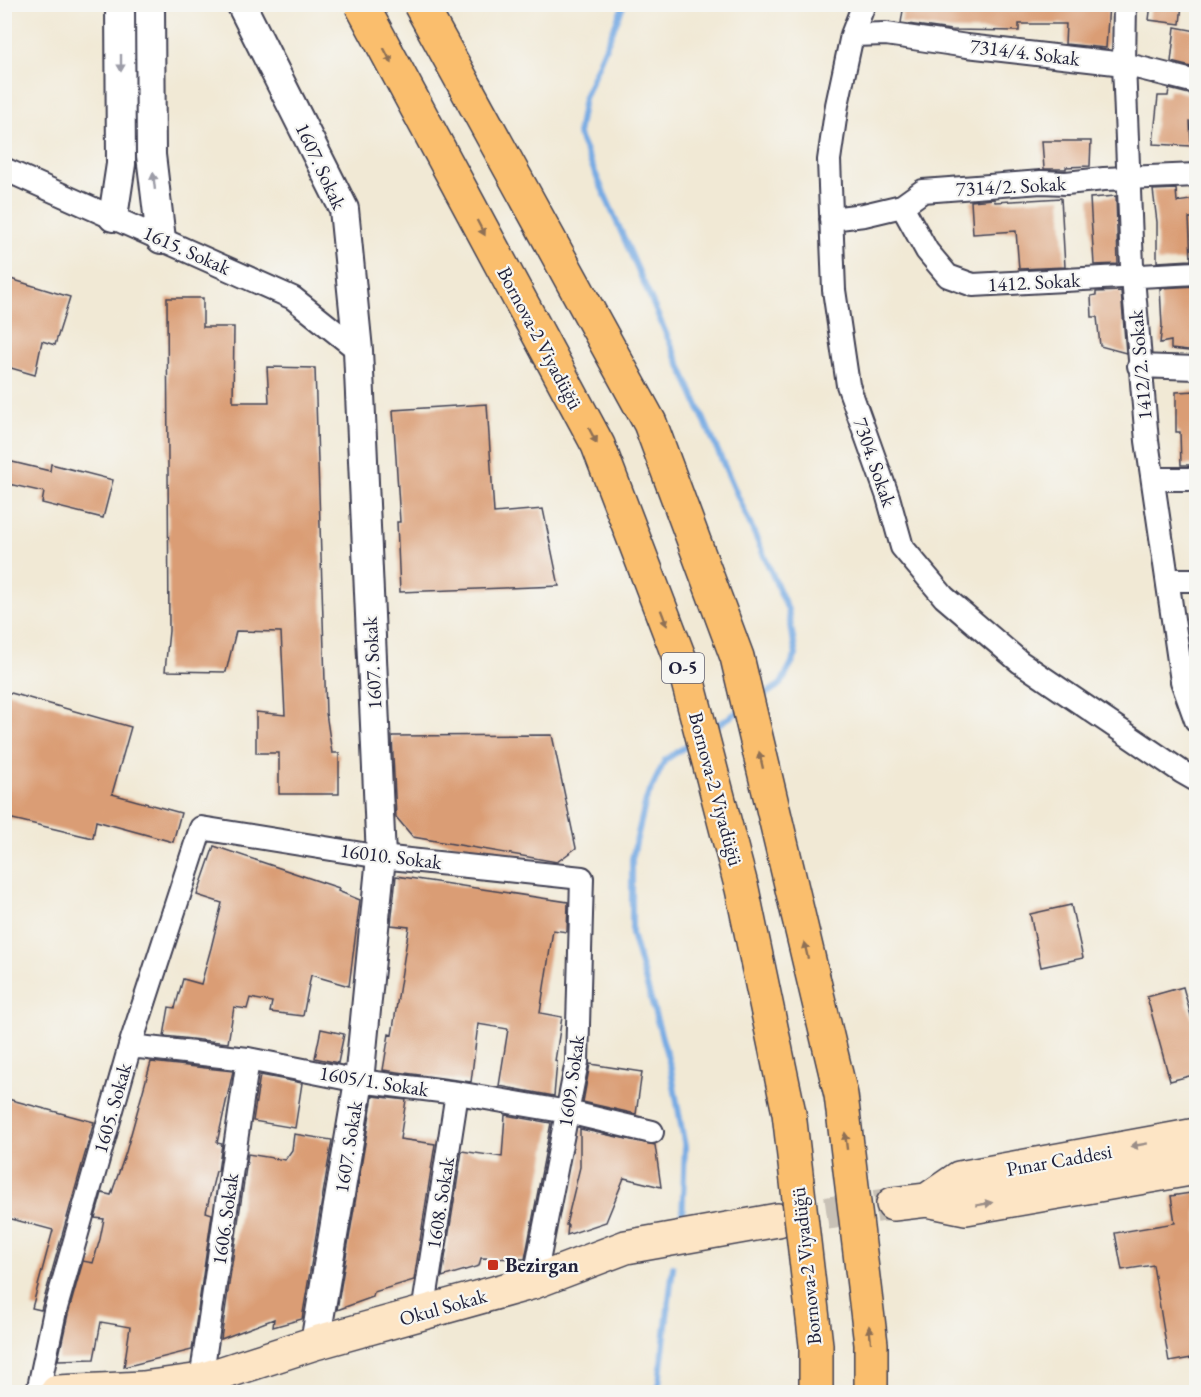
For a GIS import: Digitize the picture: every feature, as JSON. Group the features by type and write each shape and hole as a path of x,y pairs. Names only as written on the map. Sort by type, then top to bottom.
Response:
{"highway":[{"name":"Bornova-2 Viyadüğü","path":"361,4 598,445 687,678 742,889 789,1113 816,1345 816,1392"},
{"path":"420,4 650,423 737,657 841,1095 872,1344 871,1392"}],"main road":[{"name":"Pınar Caddesi","path":"927,1200 958,1178 1197,1135"},
{"name":"Pınar Caddesi","path":"893,1204 927,1200 966,1208 1197,1168"},
{"name":"Okul Sokak","path":"56,1392 139,1390 201,1380 315,1343 534,1282 626,1247 778,1220"}],"street":[{"path":"113,217 121,164 120,4"},
{"path":"150,4 152,155 161,239"},
{"name":"1607. Sokak","path":"241,4 344,209 358,350 381,857 359,1081 315,1343"},
{"name":"7304. Sokak","path":"864,4 852,35 837,105 829,160 834,290 848,385 888,497 902,547 944,597 1020,662 1197,780"},
{"name":"1412/2. Sokak","path":"1125,4 1124,64 1128,177 1139,366 1147,441 1168,580 1197,720"},
{"name":"7314/4. Sokak","path":"852,35 886,34 1124,64 1197,82"},
{"name":"1615. Sokak","path":"4,169 293,298 358,350"},
{"name":"7314/2. Sokak","path":"831,219 864,215 902,206 923,191 1128,177 1197,176"},
{"name":"1412. Sokak","path":"902,206 927,251 948,276 973,285 1197,273"},
{"path":"1139,366 1197,368"},
{"path":"1153,479 1197,479"},
{"path":"1168,580 1197,580"},
{"name":"16010. Sokak","path":"201,828 381,857 582,878"},
{"name":"1605. Sokak","path":"56,1392 56,1311 130,1046 201,828"},
{"name":"1609. Sokak","path":"534,1282 577,1062 582,878"},
{"name":"1605/1. Sokak","path":"130,1046 248,1059 359,1081 457,1093 568,1112 651,1132"},
{"name":"1606. Sokak","path":"201,1380 248,1059"},
{"name":"1608. Sokak","path":"423,1313 457,1093"}],"building":[{"path":"904,4 1109,4 1106,48 1065,44 1066,24 1019,24 1019,31 951,30 901,23"},
{"path":"1151,4 1182,4 1180,24 1149,20"},
{"path":"1175,27 1197,31 1195,68 1171,62"},
{"path":"1169,89 1197,96 1197,122 1190,121 1191,146 1153,144 1158,96 1168,96"},
{"path":"1042,141 1091,141 1090,166 1044,169"},
{"path":"1176,189 1177,202 1197,199 1197,218 1189,218 1191,260 1157,262 1157,222 1153,190"},
{"path":"1116,196 1118,264 1094,265 1090,198"},
{"path":"1061,198 1065,267 1019,269 1016,231 973,234 971,201"},
{"path":"4,277 70,297 55,345 42,341 35,375 4,366"},
{"path":"1197,286 1197,352 1171,349 1171,341 1160,343 1162,326 1160,288"},
{"path":"1121,291 1126,353 1100,346 1097,317 1092,317 1091,296 1096,295 1096,292"},
{"path":"167,298 203,298 203,327 234,327 233,402 269,402 267,367 315,368 326,713 332,753 339,753 339,794 279,794 279,753 256,753 256,712 285,715 281,632 236,631 226,672 165,671 169,631"},
{"path":"1197,391 1197,465 1181,465 1180,432 1176,432 1176,392"},
{"path":"487,404 494,513 543,509 559,586 400,592 397,522 400,522 393,410"},
{"path":"4,460 50,471 51,464 113,480 103,518 42,503 44,492 4,483"},
{"path":"4,691 131,727 112,794 181,813 173,842 96,821 93,838 4,817"},
{"path":"552,735 576,848 557,862 413,837 396,817 392,736"},
{"path":"214,846 339,888 338,891 360,900 349,986 311,975 303,1016 270,1012 272,1002 250,998 247,1009 234,1007 228,1043 164,1036 169,1007 175,1008 183,979 201,984 211,948 222,903 197,895"},
{"path":"396,876 568,902 567,932 553,930 540,1013 562,1017 555,1061 557,1062 554,1096 499,1086 508,1029 478,1024 471,1082 383,1070 389,1034 392,1035 409,927 391,925"},
{"path":"1071,905 1083,958 1041,967 1030,914"},
{"path":"1183,987 1197,1037 1197,1074 1170,1081 1147,997"},
{"path":"321,1029 344,1034 338,1063 315,1058"},
{"path":"151,1062 233,1071 217,1143 222,1144 218,1171 216,1171 206,1212 212,1214 192,1350 124,1367 130,1327 101,1322 94,1359 58,1360 83,1261 93,1263 100,1239 104,1219 95,1218 102,1193 111,1195 126,1152"},
{"path":"590,1064 642,1072 636,1114 583,1102"},
{"path":"260,1075 302,1083 295,1128 253,1121"},
{"path":"373,1096 406,1100 400,1139 435,1144 414,1280 374,1292 373,1297 337,1310"},
{"path":"4,1098 94,1122 41,1310 32,1308 53,1230 4,1217"},
{"path":"505,1115 551,1123 525,1259 481,1258 479,1266 442,1277 462,1151 502,1157"},
{"path":"580,1129 655,1145 661,1187 624,1178 606,1222 567,1235 568,1225 566,1225 580,1167"},
{"path":"294,1134 332,1140 302,1319 273,1327 274,1319 221,1339 248,1154 285,1160 292,1150"},
{"path":"1197,1192 1197,1357 1169,1362 1153,1265 1122,1270 1115,1233 1175,1223 1171,1196"}],"waterway":[{"path":"624,4 584,98 578,134 788,610 796,655 781,684 758,699"},
{"path":"710,730 739,711"},
{"path":"682,1221 685,1147 671,1069 632,934 632,859 646,800 665,760 694,741"},
{"path":"658,1392 673,1267"}],"tunnel":[{"path":"778,1220 893,1204"}],"place":[{"name":"Bezirgan","path":"493,1265"}]}
